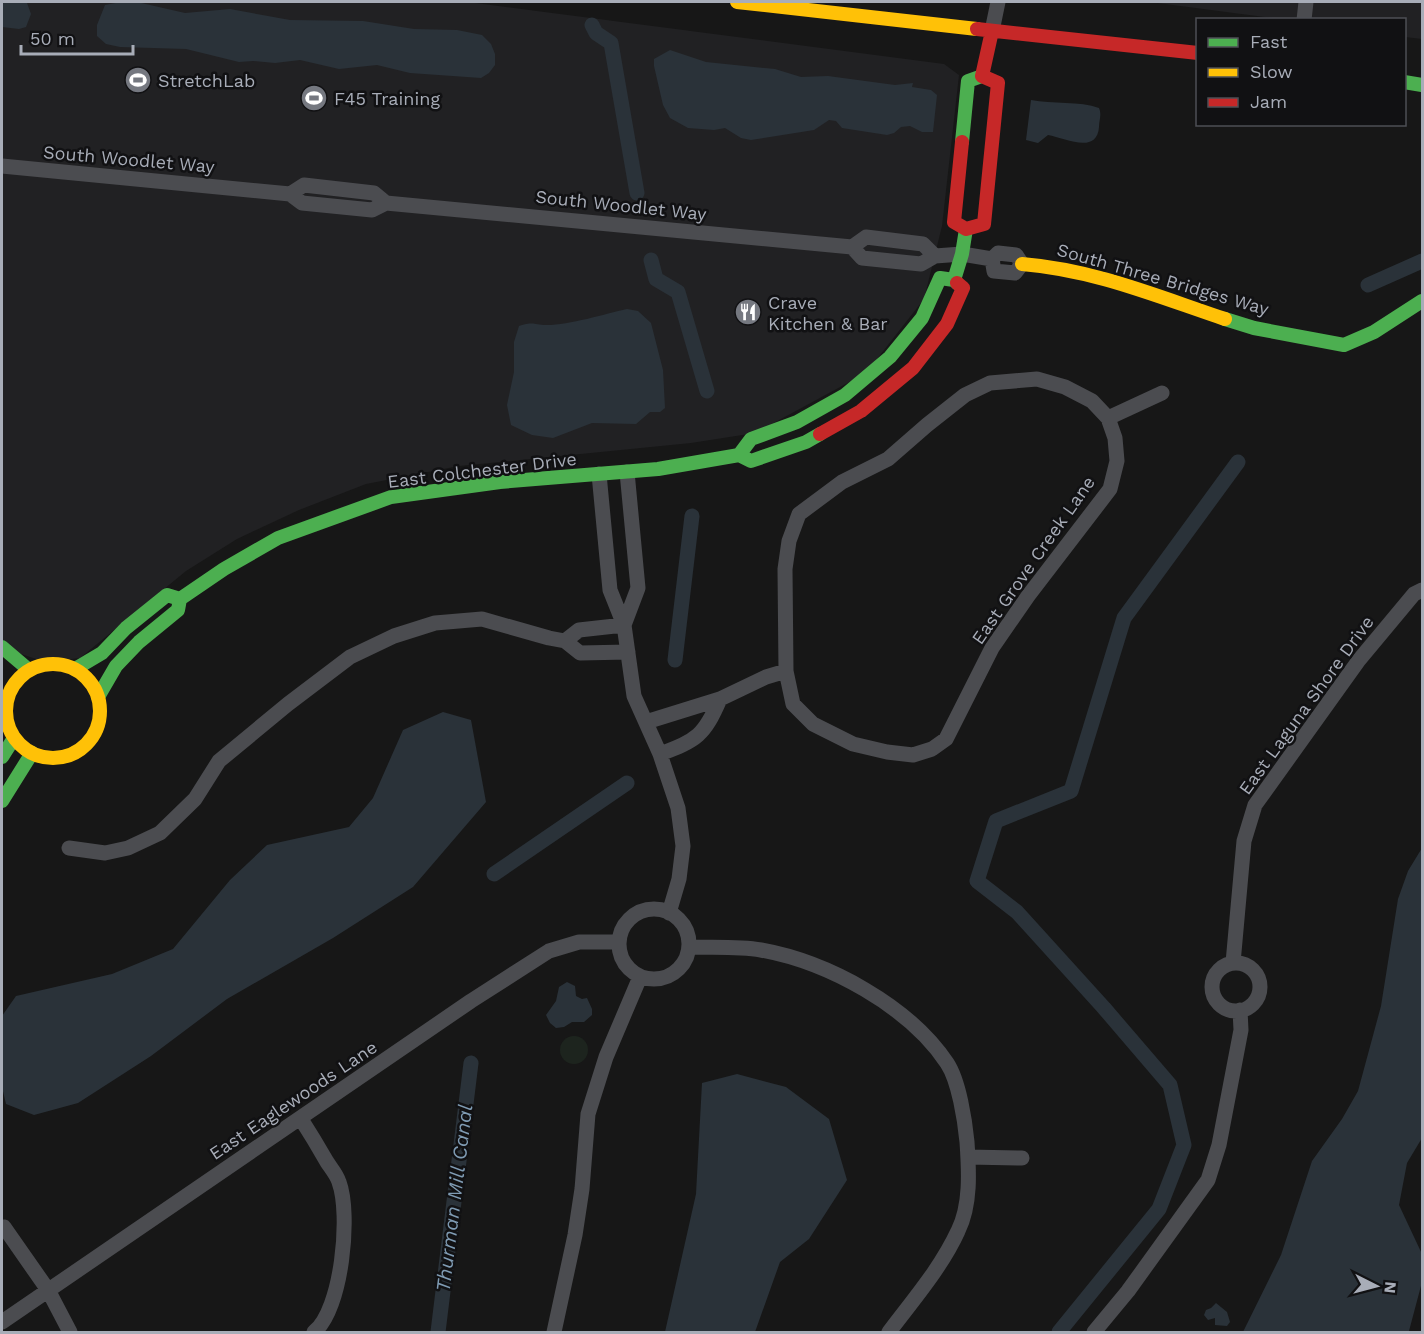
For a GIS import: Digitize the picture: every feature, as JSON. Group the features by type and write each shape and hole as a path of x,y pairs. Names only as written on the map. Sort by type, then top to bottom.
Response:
{"main road":[{"path":"737,2 849,8 992,31 1196,53"},
{"path":"982,76 992,31"},
{"path":"982,76 998,83 984,224 966,229 954,222 968,81 982,76"},
{"path":"1406,82 1422,85"},
{"name":"East Colchester Drive","path":"98,697 116,666 139,642 178,610 180,599 224,569 278,538 391,497 500,482 658,469 739,455 751,461 806,442 861,411 913,368 946,324 963,288 954,280 962,254 966,229"},
{"name":"South Three Bridges Way","path":"1022,264 1055,266 1107,279 1168,298 1243,326 1342,345 1373,333 1422,300"},
{"path":"739,455 751,439 797,422 845,395 890,357 922,318 940,278 954,280"},
{"name":"East Colchester Drive","path":"75,669 102,653 126,628 168,596 180,599"},
{"path":"2,648 29,670"},
{"path":"60,664 75,669 87,679 98,697 99,719 95,733 86,745 60,758 46,758 32,753 14,738 8,726 6,712 13,687 29,670 44,665 60,664"},
{"path":"2,677 13,687"},
{"path":"2,757 14,738"},
{"path":"2,801 32,753"}],"street":[{"path":"992,31 998,2"},
{"path":"1304,18 1306,2"},
{"name":"South Woodlet Way","path":"2,166 290,194 304,185 374,193 386,203 852,247 866,237 922,244 935,256 962,254"},
{"name":"South Three Bridges Way","path":"962,254 992,259 998,253 1016,255 1022,264"},
{"path":"646,722 720,699 766,677 786,671 785,569 789,541 800,514 842,482 888,459 965,395 990,383 1037,379 1065,387 1092,400 1108,418 1162,393"},
{"name":"East Grove Creek Lane","path":"786,671 793,704 813,724 853,744 887,752 913,755 932,750 946,738 992,648 1028,596 1110,489 1117,461 1115,438 1108,418"},
{"path":"624,625 638,588 627,472"},
{"path":"598,474 610,590 624,625 634,696 660,754 678,808 682,846 679,879 669,913"},
{"name":"East Laguna Shore Drive","path":"1233,963 1244,841 1255,805 1359,660 1414,594 1422,590"},
{"path":"69,848 105,853 128,848 160,833 195,799 219,761 228,753 350,657 394,636 435,623 482,619 565,641 580,652 628,652"},
{"path":"565,641 579,630 624,625"},
{"path":"660,754 691,742 710,723 720,699"},
{"path":"647,910 669,913 677,918 684,927 689,946 681,967 662,979 650,979 630,971 624,963 619,942 628,921 636,914 647,910"},
{"name":"East Eaglewoods Lane","path":"2,1322 471,1001 549,951 579,942 619,942"},
{"path":"689,946 760,950 808,963 851,982 915,1026 948,1065 965,1113 968,1157 967,1201 959,1230 938,1266 889,1332"},
{"path":"1233,963 1249,966 1258,979 1258,995 1254,1002 1240,1010 1225,1008 1218,1004 1212,990 1214,975 1225,965 1233,963"},
{"path":"554,1332 575,1235 582,1189 588,1113 606,1057 640,976"},
{"path":"1094,1332 1128,1291 1208,1180 1219,1145 1240,1030 1240,1010"},
{"path":"301,1119 339,1181 344,1202 342,1262 333,1299 320,1328 314,1332"},
{"path":"968,1157 1022,1158"},
{"path":"2,1224 48,1290 70,1332"}],"shaded area":[{"path":"2,2 468,2 944,64 959,75 942,226 924,299 866,373 755,433 691,443 459,466 366,484 299,510 237,539 186,571 80,658 36,659 12,651 2,642"},
{"path":"2,2 27,3 31,14 26,27 19,29 2,27"},
{"path":"137,2 185,13 230,9 290,20 363,21 414,29 457,30 482,35 491,44 495,54 495,65 481,78 410,73 377,65 339,69 300,60 275,63 239,62 186,49 120,47 106,44 97,36 97,25 105,5"},
{"path":"1150,2 1422,2 1422,39 1406,37 1406,18 1272,18"},
{"path":"670,50 706,62 775,69 801,77 828,76 895,85 913,83 912,87 931,90 937,95 933,132 922,132 910,126 901,127 887,135 842,128 836,121 829,120 814,130 751,140 741,138 725,128 714,130 688,128 670,118 663,105 654,66 654,59"},
{"path":"1031,100 1083,104 1099,108 1097,136 1086,143 1048,135 1038,143 1026,140"},
{"path":"627,309 638,311 651,323 663,370 665,408 660,412 650,412 636,424 592,423 553,438 532,435 511,425 507,405 514,372 514,342 519,326 531,323 547,325 566,323"},
{"path":"443,712 471,720 486,802 413,887 333,938 227,999 151,1056 78,1103 34,1115 6,1104 2,1087 2,1016 16,996 112,974 173,949 230,880 267,845 349,827 373,798 403,730"},
{"path":"1422,848 1422,1138 1407,1163 1399,1205 1422,1254 1422,1282 1409,1331 1243,1332 1281,1255 1312,1161 1342,1119 1358,1091 1381,1006 1398,899 1408,871"},
{"path":"567,982 575,986 576,996 582,999 587,998 592,1015 584,1022 572,1022 564,1027 556,1028 546,1015 556,1001 559,987"},
{"path":"574,1036 584,1040 588,1050 584,1060 574,1064 564,1060 560,1050 564,1040"},
{"path":"737,1074 786,1087 829,1119 847,1180 809,1239 780,1262 755,1332 665,1332 696,1194 702,1083"},
{"path":"1216,1303 1227,1312 1230,1322 1227,1326 1215,1325 1215,1318 1208,1320 1204,1315 1206,1310"}],"waterway":[{"name":"Thurman Mill Canal","path":"592,25 596,33 611,43 637,193"},
{"name":"Thurman Mill Canal","path":"651,260 656,279 678,292 707,391"},
{"path":"1368,285 1422,261"},
{"path":"1059,1332 1159,1209 1184,1145 1170,1085 1017,912 977,881 996,821 1071,791 1124,618 1238,462"},
{"name":"Thurman Mill Canal","path":"675,660 692,516"},
{"name":"Thurman Mill Canal","path":"494,874 627,783"},
{"name":"Thurman Mill Canal","path":"438,1332 471,1063"}],"traffic: fast":[{"path":"962,142 968,81 982,76"},
{"path":"1406,82 1422,85"},
{"path":"954,280 962,254 966,229"},
{"path":"739,455 751,439 797,422 845,395 890,357 922,318 940,278 954,280 957,283"},
{"path":"1225,319 1254,328 1344,345 1374,332 1422,301"},
{"path":"98,697 116,666 139,642 178,610 180,599 224,569 278,538 391,497 500,482 658,469 739,455 751,461 806,442 820,434"},
{"path":"75,669 102,653 126,628 167,595 180,599"},
{"path":"2,647 29,670"},
{"path":"2,757 14,738"},
{"path":"2,801 32,753"}],"traffic: slow":[{"path":"737,2 977,29"},
{"path":"1022,264 1049,267 1100,278 1225,319"},
{"path":"53,664 71,668 86,678 96,693 100,711 96,729 86,744 71,754 53,758 35,754 20,744 10,729 6,711 10,693 20,678 35,668 53,664"}],"traffic: jam":[{"path":"977,29 1196,53"},
{"path":"982,76 992,31"},
{"path":"962,142 954,222 966,229 984,224 998,83 982,76"},
{"path":"820,434 861,411 913,368 947,324 963,288 957,283"}],"place":[{"name":"StretchLab","path":"138,80"},
{"name":"F45 Training","path":"314,98"},
{"name":"Crave Kitchen & Bar","path":"748,312"}]}
